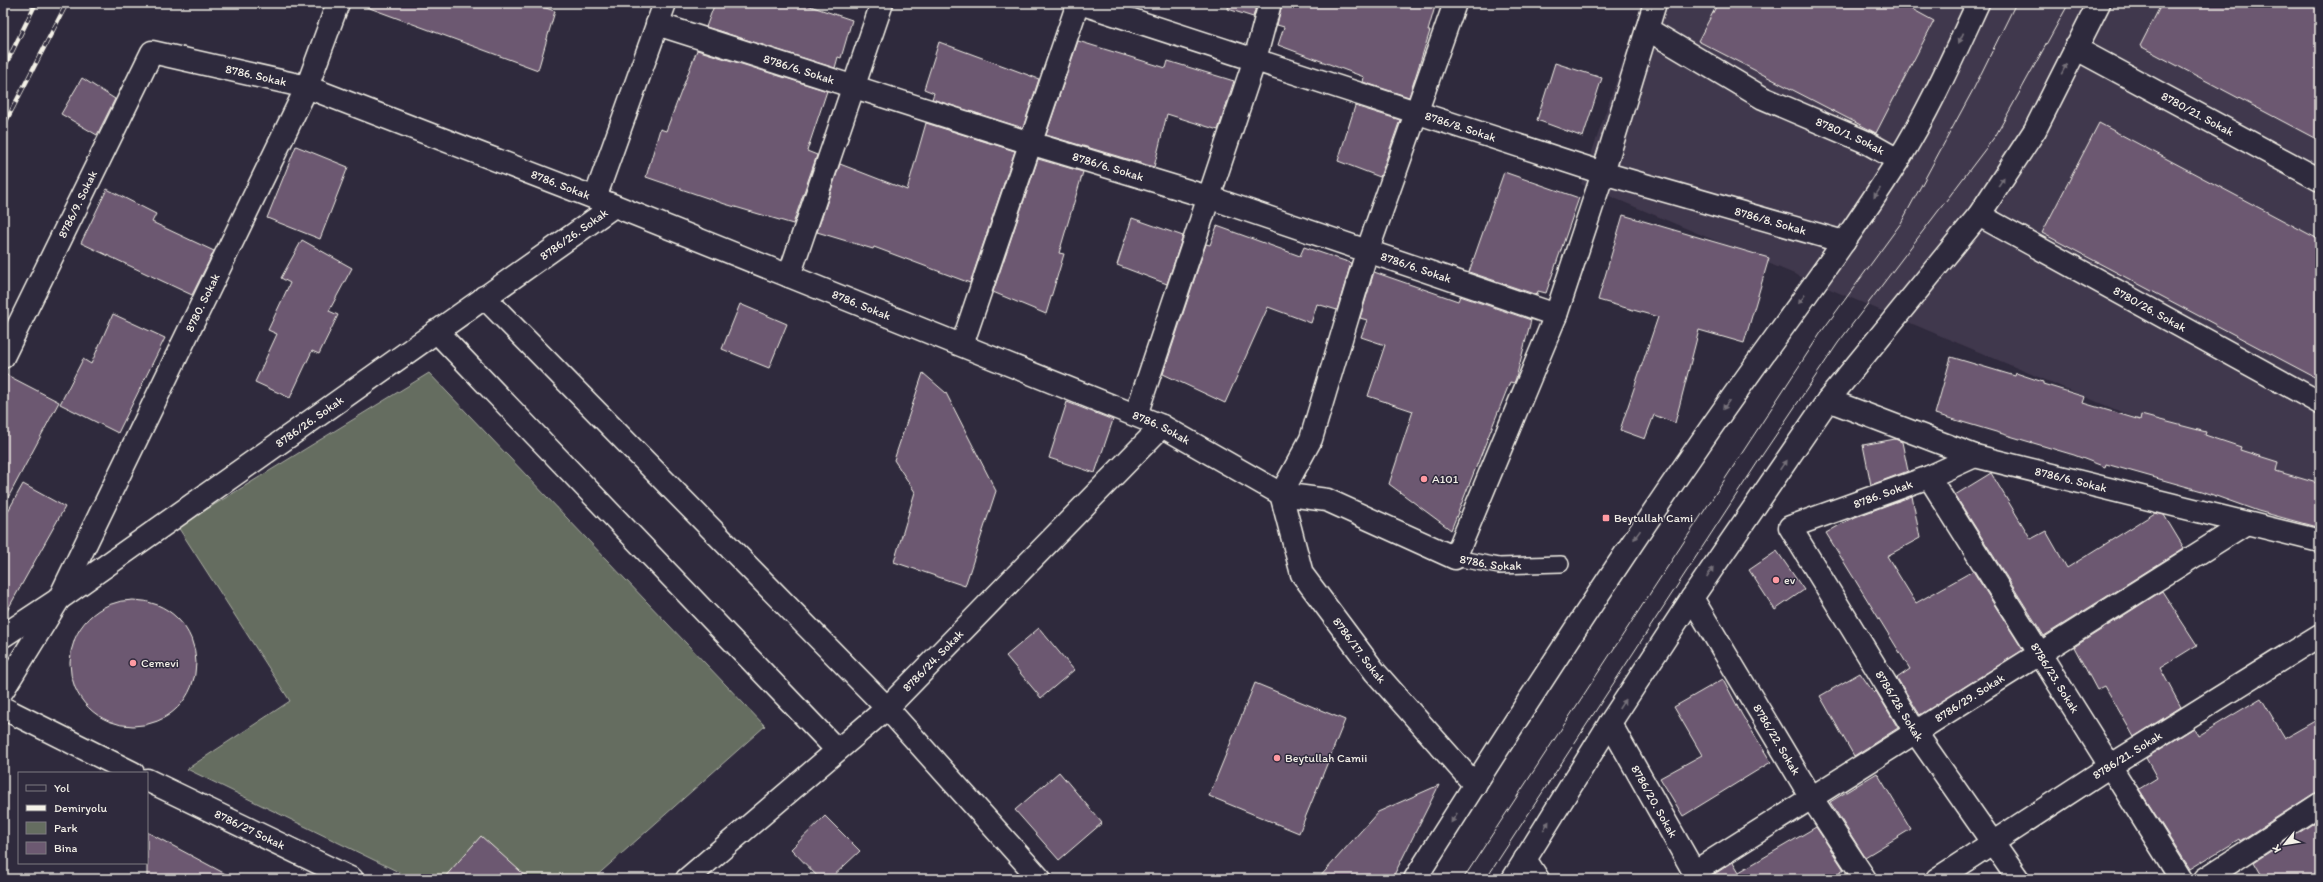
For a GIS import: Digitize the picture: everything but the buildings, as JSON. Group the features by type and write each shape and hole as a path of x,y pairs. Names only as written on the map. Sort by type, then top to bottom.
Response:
{"street":[{"name":"8780. Sokak","path":"3,690 59,600 307,87 338,3"},
{"path":"605,202 665,3"},
{"path":"788,276 882,3"},
{"path":"962,345 1079,3"},
{"name":"8786/8. Sokak","path":"1079,3 1603,173 1844,242"},
{"path":"1136,415 1255,59 1270,3"},
{"path":"1281,494 1311,439 1367,252 1455,3"},
{"path":"1455,558 1556,316 1603,173 1655,3"},
{"name":"8780/1. Sokak","path":"1647,29 1763,98 1866,142 1898,160 1936,92 1978,3"},
{"path":"1513,879 1610,723 1692,598 1828,400 1979,215 2035,130 2099,3"},
{"name":"8786/6. Sokak","path":"658,24 1030,143 1208,197 1556,316"},
{"name":"8780/21. Sokak","path":"2075,48 2320,180"},
{"name":"8786. Sokak","path":"152,52 307,87 605,202 1136,415 1162,426 1281,494 1327,500 1455,558"},
{"name":"8786/9. Sokak","path":"3,357 152,52"},
{"path":"1415,879 1474,785 1632,542 1752,368 1844,242 1898,160"},
{"name":"8786/26. Sokak","path":"3,636 59,600 484,297 605,202"},
{"name":"8780/26. Sokak","path":"1979,215 2320,403"},
{"path":"484,297 887,708 1040,879"},
{"path":"436,331 837,750"},
{"name":"8786/6. Sokak","path":"1828,400 1975,456 2245,524 2320,541"},
{"name":"8786/24. Sokak","path":"687,879 887,708 1162,426"},
{"name":"8786. Sokak","path":"1790,528 1929,477 1975,456"},
{"name":"8786/23. Sokak","path":"1929,477 2181,879"},
{"name":"8786/17. Sokak","path":"1281,494 1302,574 1375,672 1474,785"},
{"name":"8786/29. Sokak","path":"1696,875 1811,798 2245,524"},
{"name":"8786/28. Sokak","path":"1790,528 1916,733 1992,844 2018,879"},
{"name":"8786/22. Sokak","path":"1692,598 1811,798 1865,879"},
{"name":"8786/21. Sokak","path":"1937,879 2110,766 2320,635"},
{"path":"3,708 131,772"},
{"name":"8786/20. Sokak","path":"1610,723 1696,875"},
{"name":"8786/27 Sokak","path":"148,780 352,879"},
{"path":"2205,879 2320,804"},
{"path":"1525,859 1538,879"}],"lane":[{"name":"8786. Sokak","path":"1455,558 1499,566 1561,564"}],"shaded area":[{"path":"1643,3 2320,3 2320,496 1581,184"}],"green space":[{"path":"429,373 765,726 593,879 413,879 187,769 290,701 178,527"}],"tram line":[{"path":"1463,879 1822,331 1901,223 1974,88 2016,3"},
{"path":"1486,879 1763,454 1838,343 1996,135 2069,3"}],"railway":[{"path":"3,70 36,3"},
{"path":"3,127 67,3"}],"place":[{"name":"A101","path":"1424,479"},
{"name":"Beytullah Cami","path":"1606,518"},
{"name":"ev","path":"1776,580"},
{"name":"Cemevi","path":"133,663"},
{"name":"Beytullah Camii","path":"1277,758"}]}
